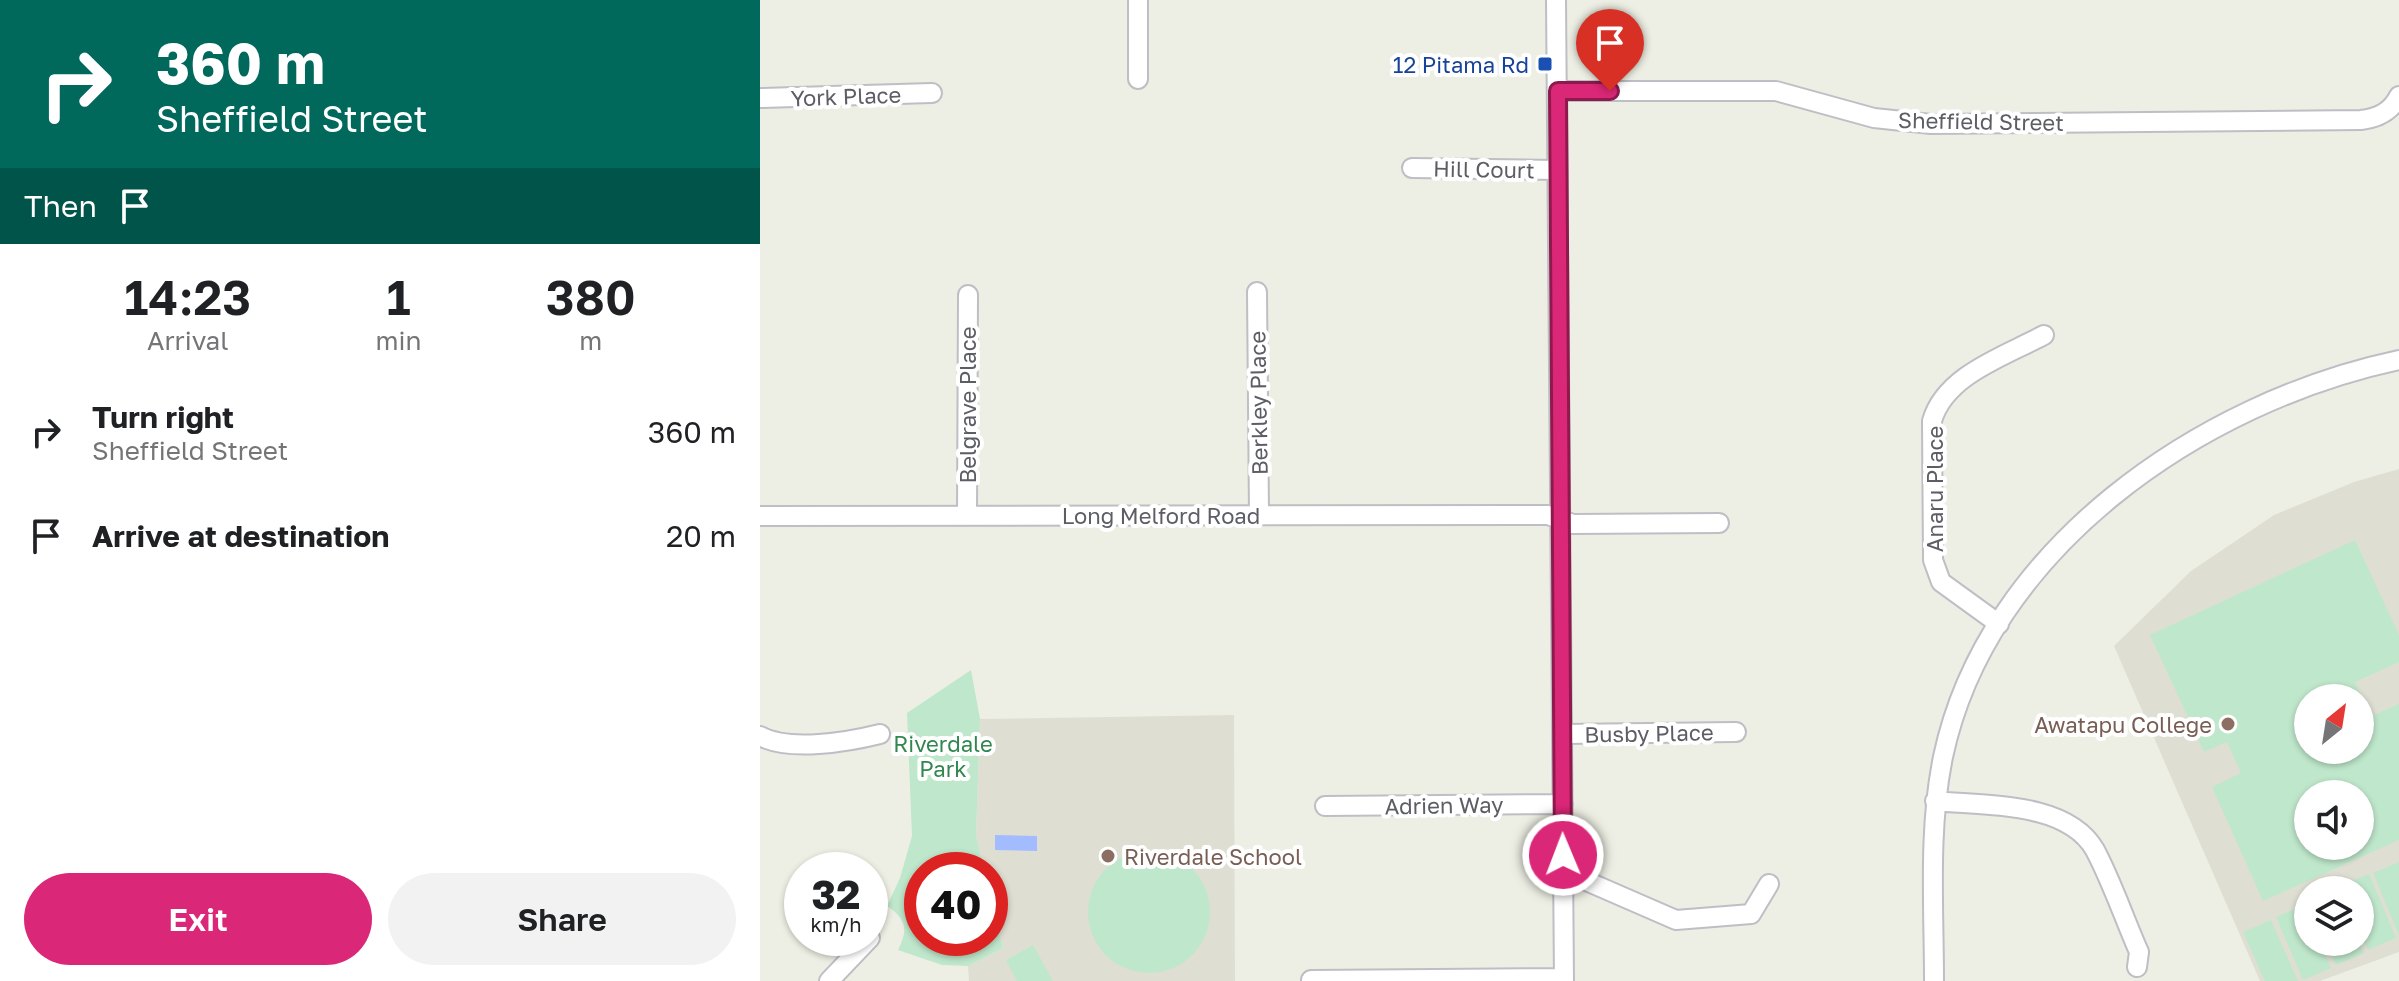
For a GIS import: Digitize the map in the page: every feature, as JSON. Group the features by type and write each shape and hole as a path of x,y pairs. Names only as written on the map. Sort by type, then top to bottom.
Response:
{"street":[{"path":"1138,0 1138,79"},
{"path":"1311,980 1564,980 1556,0"},
{"name":"Sheffield Street","path":"1558,91 1776,91 1874,118 1931,124 2361,120 2376,118 2390,110 2399,96"},
{"name":"York Place","path":"760,98 932,93"},
{"name":"Hill Court","path":"1412,168 1557,170"},
{"name":"Berkley Place","path":"1257,292 1259,515"},
{"name":"Belgrave Place","path":"967,516 968,295"},
{"name":"Anaru Place","path":"1999,624 1941,582 1933,560 1932,421 1941,401 1955,385 2044,335"},
{"path":"1934,981 1935,801 1943,756 1959,702 1999,624 2059,548 2146,472 2217,427 2254,408 2350,371 2399,360"},
{"name":"Long Melford Road","path":"760,516 1548,515 1573,524 1719,523"},
{"name":"Busby Place","path":"1562,734 1736,732"},
{"path":"760,736 788,743 848,742 880,734"},
{"path":"1935,801 2038,813 2058,819 2077,831 2093,847 2139,952 2137,967"},
{"name":"Adrien Way","path":"1325,806 1563,804"},
{"path":"1564,880 1584,880 1676,920 1751,914 1769,884"},
{"path":"829,981 853,956"}],"shaded area":[{"name":"Awatapu College","path":"2399,469 2399,952 2320,981 2260,981 2114,646 2191,571 2274,515 2354,482"},
{"name":"Riverdale School","path":"1234,715 1235,981 969,981 968,966 987,956 1008,956 1008,852 980,852 976,836 980,719"}],"green space":[{"path":"2355,540 2399,635 2399,662 2356,684 2294,684 2294,764 2374,764 2374,715 2399,704 2399,840 2374,851 2374,780 2294,780 2294,860 2354,860 2319,876 2294,876 2294,887 2263,901 2212,787 2241,773 2227,742 2204,752 2150,635"},
{"name":"Riverdale Park","path":"971,670 980,719 976,836 980,852 907,852 912,836 907,713"},
{"path":"1149,851 1172,855 1192,869 1206,889 1210,912 1206,935 1192,955 1172,969 1149,973 1126,969 1106,955 1092,935 1088,912 1092,889 1106,869 1126,855"},
{"path":"2399,862 2399,935 2373,873"},
{"name":"Riverdale Park","path":"904,864 904,925 888,907"},
{"path":"2374,886 2396,938 2374,947"},
{"path":"2294,909 2294,956 2326,956 2331,968 2303,980 2276,917"},
{"path":"2271,920 2298,981 2265,981 2243,932"},
{"name":"Riverdale Park","path":"904,931 904,952 898,950"},
{"path":"1033,945 1053,981 1017,981 1006,960"},
{"name":"Riverdale Park","path":"916,956 987,956 968,966 942,965"},
{"path":"2332,956 2357,956 2336,965"}],"water":[{"path":"995,835 1037,836 1037,851 995,850"}],"place":[{"name":"12 Pitama Rd","path":"1545,64"},
{"name":"Awatapu College","path":"2228,724"},
{"name":"Riverdale School","path":"1108,856"}],"route":[{"path":"1563,855 1558,91 1610,91"}]}
